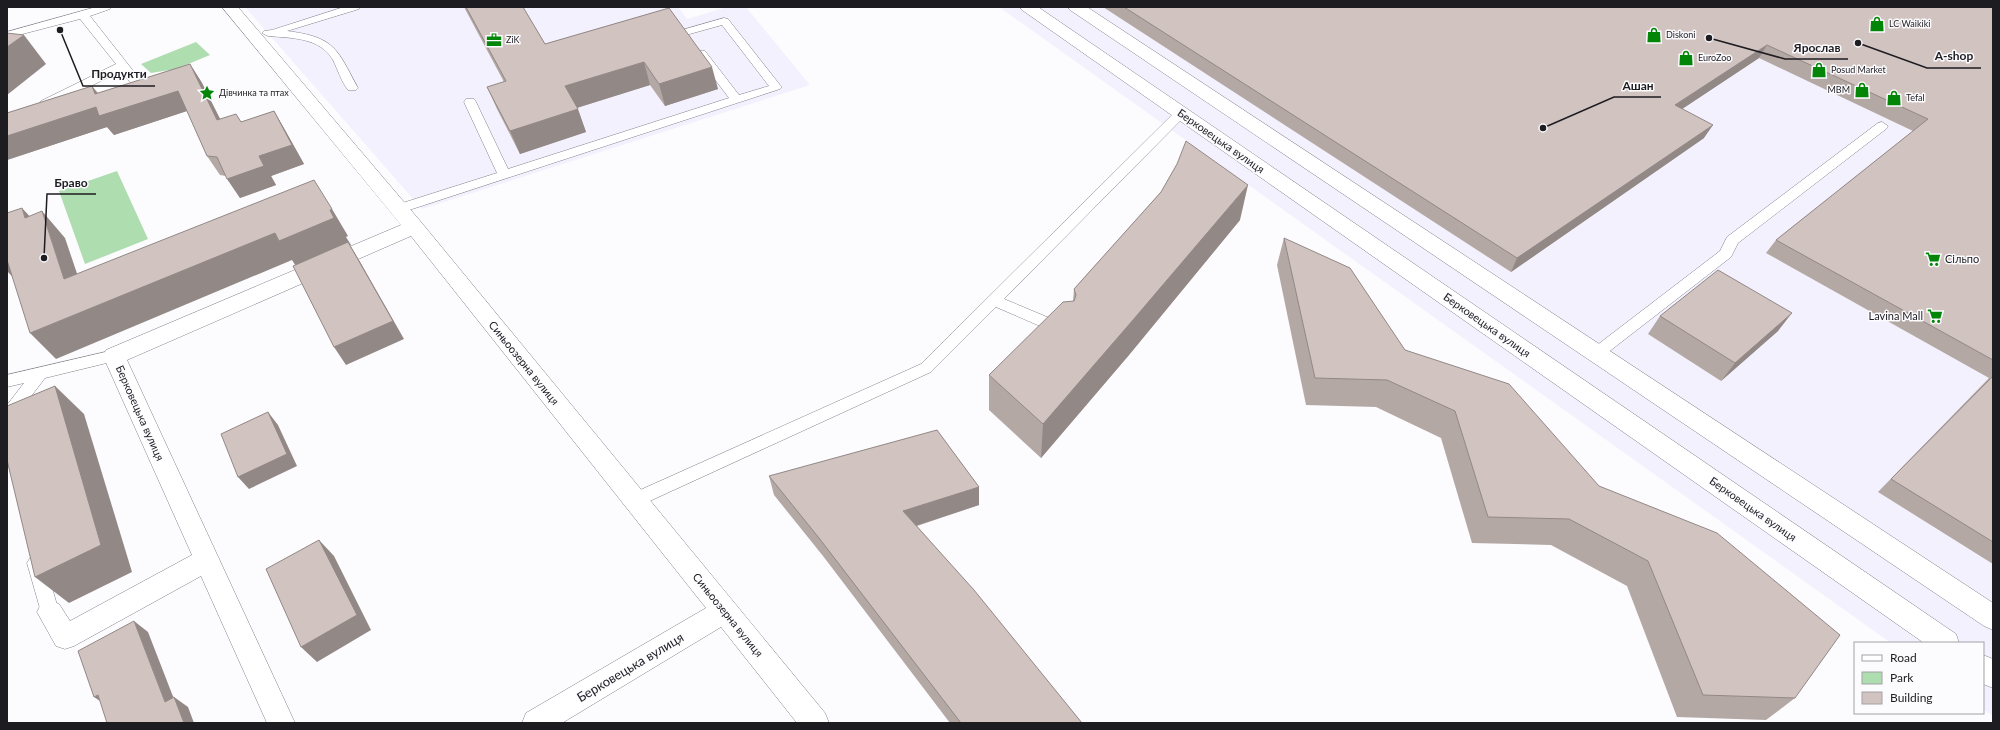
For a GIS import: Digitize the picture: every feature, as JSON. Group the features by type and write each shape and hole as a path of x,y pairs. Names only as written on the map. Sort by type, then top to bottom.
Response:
{"street":[{"name":"Синьоозерна вулиця","path":"230,7 261,35 398,209 815,723"},
{"name":"Берковецька вулиця","path":"1028,7 1945,642"},
{"path":"1076,7 1993,618"},
{"name":"Берковецька вулиця","path":"281,723 114,356 414,227"},
{"path":"50,612 65,637 207,560"},
{"name":"Берковецька вулиця","path":"536,723 724,611"},
{"path":"1984,669 1993,675"}],"lane":[{"path":"7,36 83,15 106,7"},
{"path":"261,35 355,7"},
{"path":"83,15 143,91"},
{"path":"678,21 736,100"},
{"path":"398,209 776,87 724,21 686,32"},
{"path":"261,35 294,35 319,42 332,51 352,88"},
{"path":"38,108 123,64"},
{"path":"470,102 505,174"},
{"path":"635,500 926,368 1181,113"},
{"path":"1597,353 1726,254 1732,240 1882,126"},
{"path":"994,300 1066,331"},
{"path":"7,381 114,356"},
{"path":"7,416 40,373"},
{"path":"33,550 50,612"}],"shaded area":[{"path":"245,7 678,7 687,19 727,7 746,7 810,85 422,209"},
{"path":"999,7 1993,7 1993,716 1984,710 1984,642 1890,642"}],"green space":[{"path":"196,42 210,55 176,69 151,73 141,64"},
{"path":"117,171 148,239 85,264 59,191"}],"building":[{"path":"466,7 523,7 545,44 669,8 712,67 659,84 644,62 565,86 578,109 510,131 487,87 506,81"},
{"path":"1124,7 1993,7 1993,360 1776,240 1928,119 1767,45 1675,105 1713,125 1517,258"},
{"path":"7,33 24,35 7,47"},
{"path":"190,64 217,120 236,114 241,122 274,111 292,145 259,156 264,166 227,179 217,157 207,156 178,91 99,116 96,107 7,136 7,113 92,86 95,94"},
{"path":"1186,141 1248,185 1043,424 989,375 1063,302 1074,301 1076,295 1074,289 1161,192 1177,164"},
{"path":"314,180 332,209 330,210 334,218 279,241 275,233 30,333 7,260 7,213 22,208 25,218 42,211 64,279"},
{"path":"1284,238 1350,268 1405,350 1509,384 1599,486 1717,533 1840,635 1795,698 1703,695 1648,561 1569,519 1488,517 1455,411 1387,380 1315,378"},
{"path":"348,242 393,321 334,347 293,266"},
{"path":"1718,270 1792,313 1735,363 1660,316"},
{"path":"1993,376 1993,542 1891,479"},
{"path":"55,386 101,545 35,577 7,460 7,406"},
{"path":"268,412 287,454 238,477 221,434"},
{"path":"937,430 979,487 903,511 974,590 1082,723 961,723 819,538 769,476"},
{"path":"319,540 357,615 301,647 266,569"},
{"path":"134,621 165,702 174,697 184,723 107,723 98,695 94,697 78,651"}],"place":[{"name":"LC Waikiki","path":"1877,24"},
{"name":"Продукти","path":"60,30"},
{"name":"Diskoni","path":"1654,35"},
{"name":"Ярослав","path":"1709,38"},
{"name":"ZiK","path":"494,40"},
{"name":"A-shop","path":"1858,43"},
{"name":"EuroZoo","path":"1686,58"},
{"name":"Posud Market","path":"1819,70"},
{"name":"MBM","path":"1862,90"},
{"name":"Дівчинка та птах","path":"207,93"},
{"name":"Tefal","path":"1894,98"},
{"name":"Ашан","path":"1543,128"},
{"name":"Браво","path":"44,258"},
{"name":"Сільпо","path":"1933,259"},
{"name":"Lavina Mall","path":"1935,316"}]}
